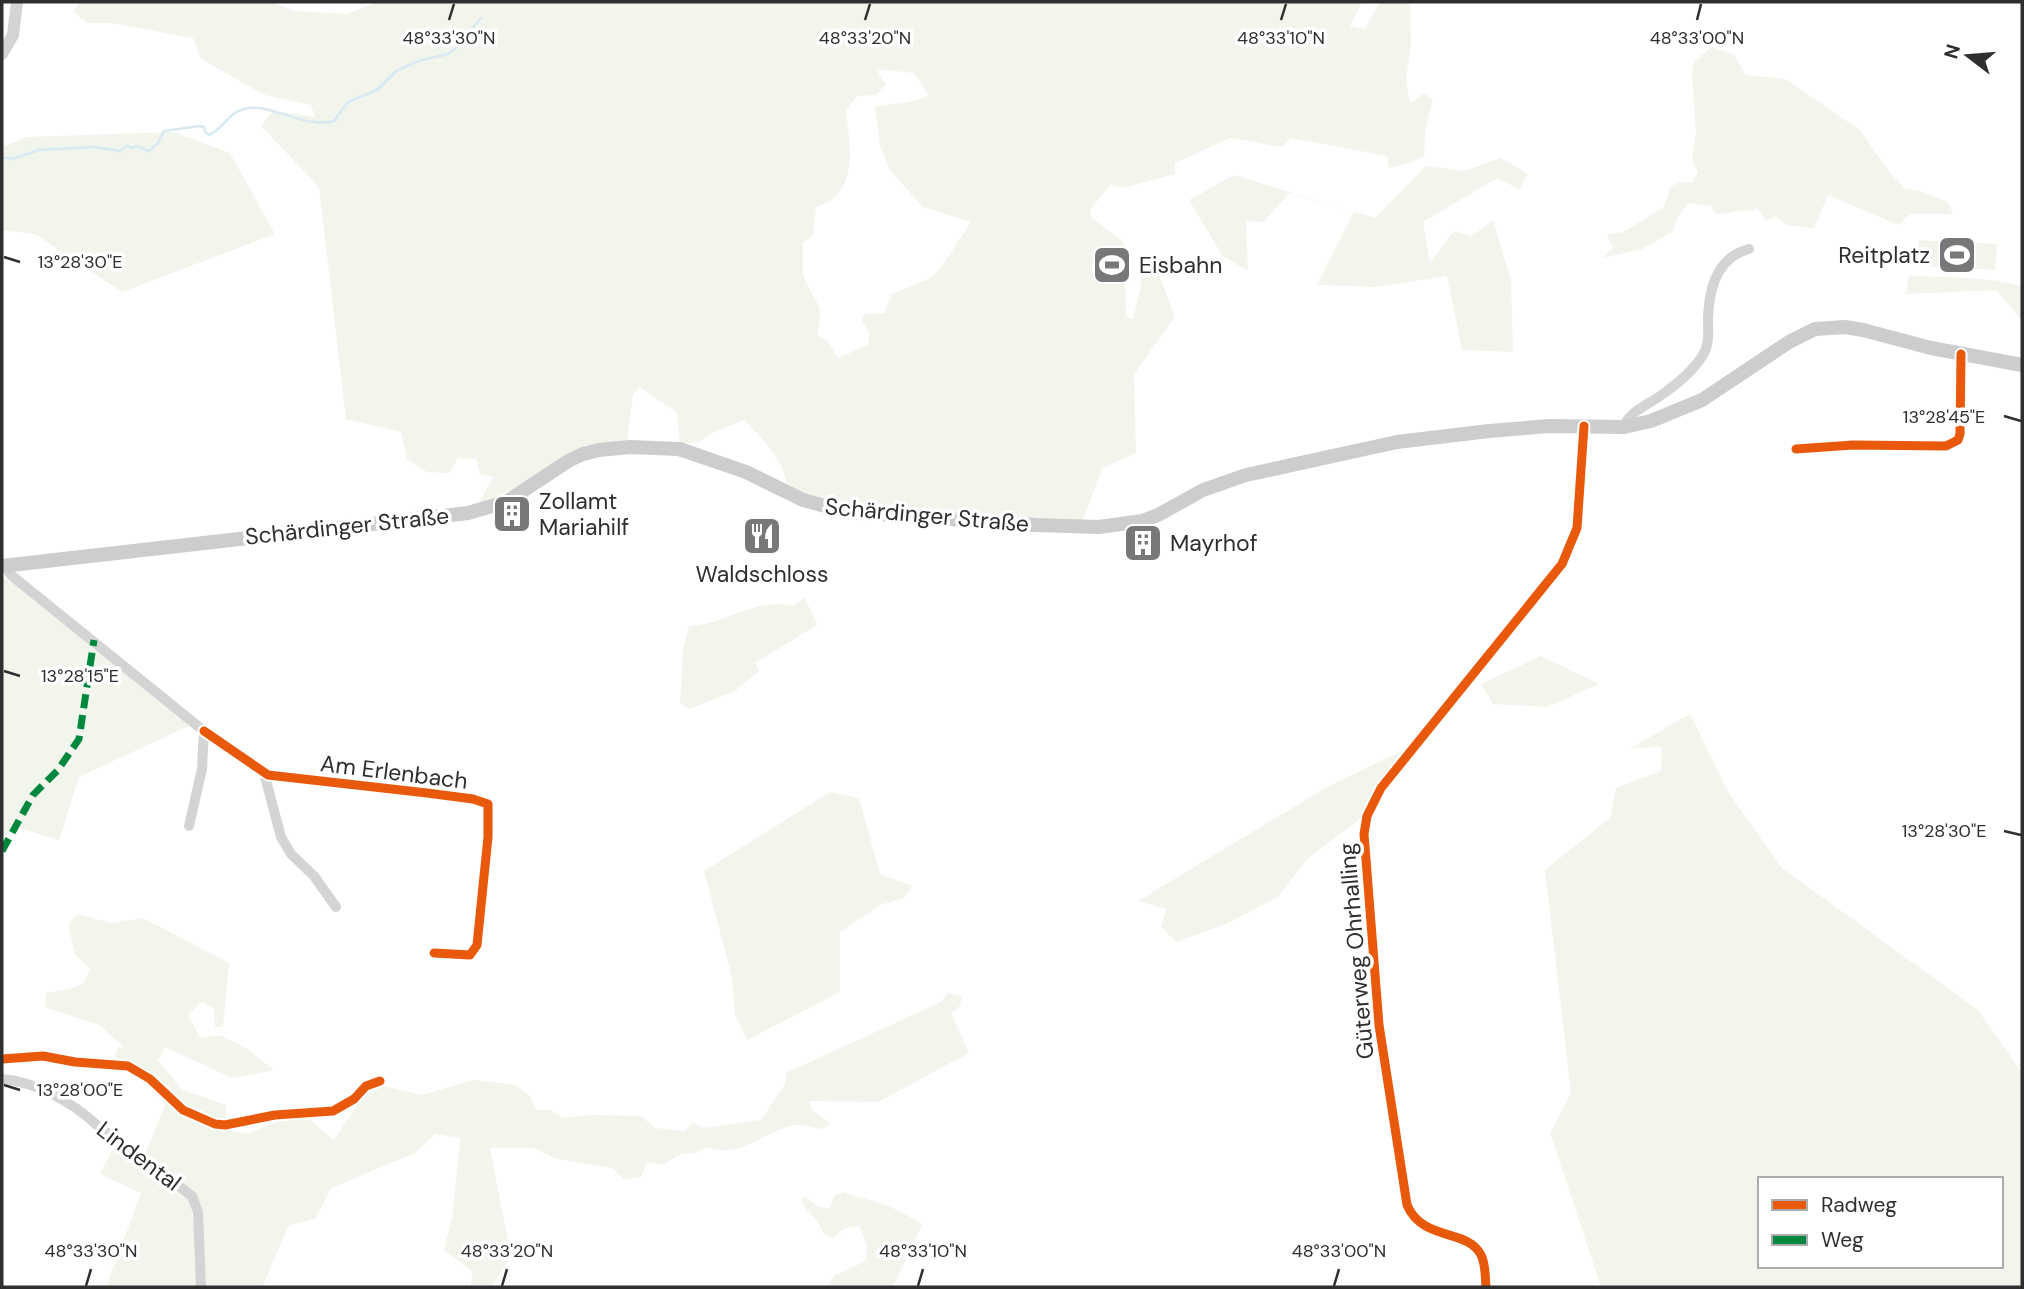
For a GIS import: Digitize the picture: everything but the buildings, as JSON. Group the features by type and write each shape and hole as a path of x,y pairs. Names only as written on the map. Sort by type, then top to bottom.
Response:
{"main road":[{"name":"Schärdinger Straße","path":"3,566 468,513 506,502 583,454 630,447 679,449 746,472 828,509 1099,527 1150,518 1203,490 1246,475 1360,449 1433,436 1549,426 1624,427 1651,421 1695,403 1789,342 1815,329 1837,327 1863,330 1961,354 2022,365"}],"street":[{"path":"2,54 13,35 17,2"},
{"path":"1624,427 1627,419 1686,375 1703,355 1709,338 1709,304 1717,275 1729,257 1749,249"},
{"path":"1796,449 1853,445 1946,446 1953,443 1960,434 1961,354"},
{"name":"Güterweg Ohrhalling","path":"1486,1287 1484,1263 1479,1252 1471,1244 1419,1223 1411,1215 1407,1205 1378,1025 1364,834 1367,816 1381,788 1562,564 1577,527 1584,426"},
{"name":"Schärdinger Straße","path":"3,566 204,731"},
{"path":"189,826 202,769 204,731"},
{"name":"Am Erlenbach","path":"204,731 264,773 311,781 473,799 488,804 488,837 477,945 471,955 434,953"},
{"path":"264,773 281,836 291,854 314,876 336,907"},
{"path":"2,1059 43,1056 75,1062 128,1066 150,1079 183,1110 215,1124 225,1125 275,1115 334,1111 354,1099 366,1086 380,1082"},
{"name":"Lindental","path":"2,1079 34,1085 85,1114 192,1196 198,1212 201,1287"}],"shaded area":[{"path":"79,2 272,2 294,11 347,14 378,2 1362,2 1350,26 1365,29 1380,2 1410,2 1411,44 1406,78 1410,103 1424,94 1433,99 1425,132 1424,156 1410,163 1389,168 1387,156 1291,138 1282,147 1230,138 1175,163 1175,174 1123,188 1110,185 1090,210 1092,218 1122,241 1131,257 1093,256 1092,271 1117,272 1125,276 1126,317 1133,319 1141,286 1141,265 1145,260 1153,259 1175,317 1134,374 1136,453 1102,468 1082,523 822,504 787,485 776,457 744,420 710,434 699,442 680,444 677,413 640,387 633,394 627,442 586,445 538,476 477,506 494,477 480,474 476,459 458,458 449,473 427,472 407,459 401,432 346,419 319,187 261,126 273,111 315,117 311,105 265,95 201,59 193,38 112,23 86,23 73,12","holes":["876,69 914,73 929,95 910,102 875,107 880,145 890,170 923,207 971,222 941,268 929,279 892,294 884,313 864,314 862,321 870,332 868,345 838,358 827,341 817,334 819,308 804,277 803,243 813,235 816,207 831,200 840,192 845,182 850,158 846,111 857,96 876,95 886,84"]},
{"path":"1712,47 1734,55 1746,75 1785,79 1860,130 1904,188 1921,191 1948,202 1953,214 1911,214 1898,225 1828,195 1814,228 1786,225 1777,217 1766,220 1756,207 1754,211 1716,214 1711,206 1688,203 1672,232 1642,249 1602,258 1613,249 1607,234 1622,233 1664,207 1671,186 1681,182 1692,183 1698,173 1692,160 1696,132 1692,74 1694,62"},
{"path":"173,132 230,153 275,234 122,292 35,234 2,230 2,147 27,137"},
{"path":"1501,158 1528,174 1519,189 1497,178 1423,222 1430,263 1454,231 1472,236 1493,220 1511,280 1513,352 1462,350 1447,276 1376,287 1317,285 1354,212 1290,193 1263,222 1246,221 1248,271 1222,255 1189,200 1234,175 1375,218 1426,166 1464,171"},
{"name":"Reitplatz","path":"1919,240 1997,244 1995,270 1918,266"},
{"name":"Eisbahn","path":"1094,258 1130,260 1129,272 1094,270"},
{"path":"1909,276 1980,279 2022,286 2022,320 1996,290 1906,294"},
{"path":"2,577 16,584 193,724 79,777 59,840 12,826 2,843"},
{"path":"805,598 817,625 755,663 759,671 735,691 689,709 680,703 683,650 689,626 715,621 765,605 792,606"},
{"path":"1541,656 1599,684 1547,707 1493,704 1481,684"},
{"path":"1690,714 1728,792 1782,868 1978,1010 2022,1073 2022,1287 1601,1287 1550,1133 1571,1093 1545,870 1610,818 1616,788 1661,771 1662,747 1631,748"},
{"path":"1408,748 1375,804 1355,823 1308,858 1278,897 1228,923 1176,942 1161,927 1166,909 1138,901 1327,787"},
{"path":"830,792 859,798 880,874 912,886 904,898 880,905 840,932 840,992 747,1040 735,1014 732,977 704,871"},
{"path":"77,914 111,923 143,918 229,963 223,1027 215,1027 214,1009 202,1001 188,1015 200,1038 220,1035 246,1048 274,1070 232,1078 165,1047 158,1060 181,1089 226,1105 226,1130 248,1134 271,1124 305,1116 334,1140 363,1096 383,1086 422,1095 473,1080 516,1085 530,1096 536,1110 551,1110 563,1118 593,1115 641,1116 655,1128 685,1131 693,1123 704,1128 761,1120 785,1084 786,1073 941,1002 948,993 962,996 960,1006 951,1013 969,1053 878,1102 809,1101 811,1109 830,1123 823,1129 794,1125 740,1148 719,1150 707,1147 695,1153 681,1154 663,1165 647,1162 641,1177 625,1180 612,1168 557,1159 534,1148 490,1148 511,1257 491,1287 470,1287 473,1272 444,1250 453,1213 460,1138 435,1134 415,1153 331,1188 315,1219 289,1225 262,1287 206,1287 201,1206 192,1209 198,1287 106,1287 141,1193 100,1174 112,1151 140,1166 165,1106 144,1075 114,1057 118,1048 124,1047 99,1025 45,1007 46,993 84,983 90,969 75,954 68,925"},
{"path":"843,1192 894,1209 922,1225 893,1287 827,1287 835,1275 866,1261 867,1245 859,1226 845,1228 833,1238 823,1233 801,1200 804,1196 819,1207 830,1208 834,1196"}],"waterway":[{"path":"2,157 12,159 39,150 92,147 120,151 126,146 136,146 149,151 158,143 164,131 199,126 204,127 209,135 244,109 265,109 310,122 334,121 348,102 377,90 396,71 418,61 448,54 481,18"}],"marked path":[{"path":"2,851 33,795 58,770 79,739 94,640"}],"cycle path":[{"path":"1796,449 1853,445 1946,446 1958,440 1961,354"},
{"path":"1486,1287 1484,1263 1474,1247 1466,1241 1423,1225 1407,1205 1379,1025 1364,834 1367,816 1381,788 1562,564 1577,528 1584,426"},
{"path":"204,731 268,775 473,799 488,804 488,837 477,945 470,955 434,953"},
{"path":"2,1059 43,1056 75,1062 128,1066 150,1079 183,1110 215,1124 225,1125 275,1115 333,1111 354,1099 366,1086 380,1081"}],"place":[{"name":"Reitplatz","path":"1957,255"},
{"name":"Eisbahn","path":"1112,265"},
{"name":"Zollamt Mariahilf","path":"512,514"},
{"name":"Waldschloss","path":"762,536"},
{"name":"Mayrhof","path":"1143,543"}]}
